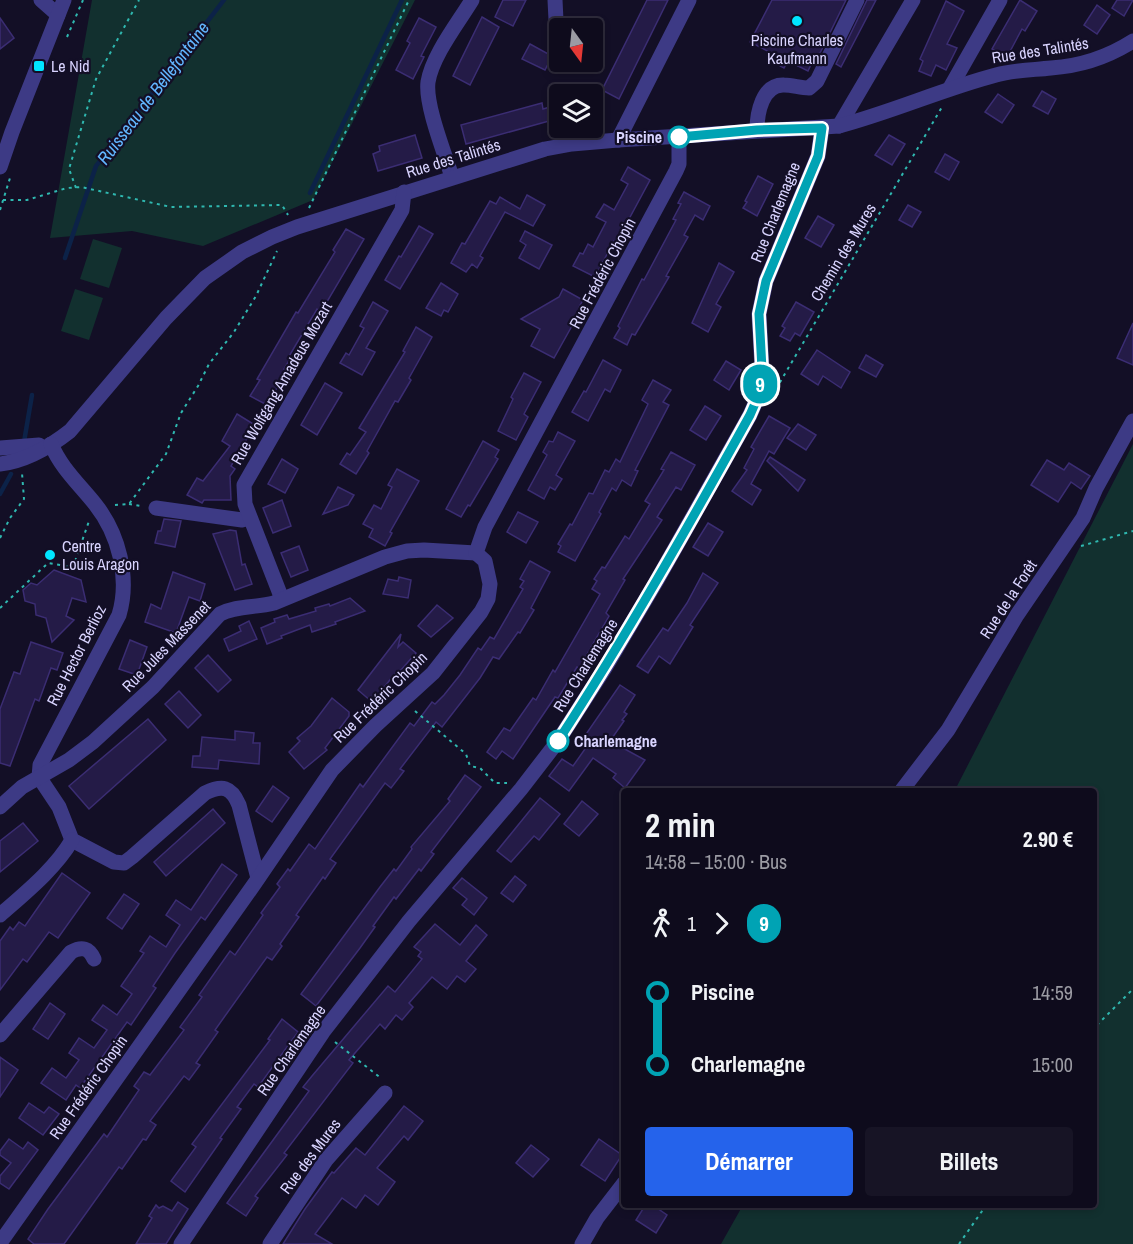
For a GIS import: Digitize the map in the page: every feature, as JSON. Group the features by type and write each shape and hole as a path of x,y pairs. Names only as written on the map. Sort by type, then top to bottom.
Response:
{"street":[{"path":"41,0 58,15"},
{"path":"0,167 64,0"},
{"path":"452,177 431,105 428,80 437,57 472,0"},
{"path":"555,0 556,18"},
{"path":"618,140 689,0"},
{"path":"757,130 757,117 765,95 771,89 782,85 809,88 817,81 857,0"},
{"path":"839,126 913,0"},
{"name":"Rue des Talintés","path":"950,88 1000,0"},
{"name":"Rue des Talintés","path":"0,464 19,460 51,444 70,431 166,318 205,278 242,252 297,227 545,148 618,140 839,126 950,88 1013,71 1050,69 1096,60 1133,41"},
{"name":"Rue Charlemagne","path":"181,1244 323,1032 409,921 521,789 558,741 657,582 760,392 762,369 759,314 766,281 818,156 822,128"},
{"name":"Rue Frédéric Chopin","path":"0,1243 332,770 375,726 433,673 484,606 490,584 489,572 485,561 476,553 485,528 676,171 679,164 679,137"},
{"name":"Rue Wolfgang Amadeus Mozart","path":"282,599 243,497 248,477 402,210 404,192"},
{"name":"Rue de la Forêt","path":"904,788 948,730 1017,615 1083,518 1096,488 1133,421"},
{"path":"0,448 51,444"},
{"name":"Rue Hector Berlioz","path":"39,777 40,765 119,615 124,598 120,558 111,530 100,510 61,464 51,444"},
{"path":"156,508 242,520 250,518"},
{"name":"Rue Jules Massenet","path":"39,777 69,760 93,742 153,687 220,614 230,608 258,607 385,557 407,551 476,553"},
{"path":"0,807 22,787 39,777 59,807 72,840 114,862 123,863 205,793 223,787 235,794 258,878"},
{"path":"0,915 66,850 72,840"},
{"path":"0,1035 71,952 82,948 87,949 94,959"},
{"name":"Rue des Mures","path":"270,1244 326,1160 385,1093"},
{"path":"582,1244 597,1218 621,1188"}],"path":[{"path":"76,188 69,169 96,79 139,0"},
{"path":"3,200 27,200 81,187 171,207 282,205 297,227 310,207 409,0"},
{"name":"Chemin des Mures","path":"776,388 947,99 950,88"},
{"path":"0,608 48,563 73,567 91,516 110,505 129,504 166,454 181,413 209,364 234,332 256,296 278,247"},
{"path":"0,538 10,518 24,499 21,468"},
{"path":"1060,552 1133,531"},
{"path":"403,702 466,754 466,760 470,766 480,768 495,783 507,783 521,789"},
{"path":"1097,1025 1133,989"},
{"path":"323,1032 379,1077"},
{"path":"959,1244 984,1208"}],"green space":[{"path":"92,0 415,0 313,200 203,246 132,231 50,238"},
{"path":"93,239 122,248 109,288 80,279"},
{"path":"75,289 103,298 89,340 61,331"},
{"path":"1133,444 1133,1244 721,1244 741,1208 1097,1208 1097,788 956,788"}],"building":[{"path":"503,0 526,0 513,26 495,17"},
{"path":"647,0 668,0 619,99 603,91"},
{"name":"Piscine Charles Kaufmann","path":"772,0 846,0 819,55 816,54 808,71 788,61 784,68 773,62 777,56 750,42"},
{"path":"867,0 876,0 841,67 836,64"},
{"path":"1020,0 1037,11 1025,31 1022,29 1007,57 992,49"},
{"path":"1117,0 1133,0 1124,16 1112,8"},
{"path":"946,1 964,11 947,44 957,48 946,70 936,65 931,76 919,71 923,61 920,59"},
{"path":"1097,5 1110,15 1097,34 1084,25"},
{"path":"482,17 499,27 470,85 453,76"},
{"path":"0,18 14,38 0,49"},
{"path":"419,18 436,27 421,56 424,57 413,79 396,70 410,43 407,41"},
{"path":"530,44 549,54 549,62 545,70 522,59"},
{"path":"1042,91 1056,99 1048,114 1033,106"},
{"path":"998,94 1014,105 1002,123 985,112"},
{"path":"542,103 543,109 549,107 549,121 466,144 461,125"},
{"path":"415,135 422,158 378,171 373,154 380,151 379,146"},
{"path":"889,135 905,144 892,165 875,155"},
{"path":"945,154 959,162 949,180 935,172"},
{"path":"628,167 650,180 595,277 573,266 588,244 593,247 606,222 596,217 604,204 614,210 628,184 621,180"},
{"path":"758,176 773,184 757,216 743,208"},
{"path":"684,192 710,206 703,220 695,215 684,235 688,237 666,276 669,277 627,345 614,338 620,328 618,326 676,220 673,219"},
{"path":"527,195 545,205 533,226 505,212 480,256 483,258 477,268 472,264 466,272 451,263 490,201 496,204 500,197 520,209"},
{"path":"908,205 921,212 912,227 899,220"},
{"path":"818,216 834,225 821,247 805,238"},
{"path":"419,226 433,234 400,289 385,280"},
{"path":"346,229 364,239 321,312 317,309 288,358 290,359 284,369 287,371 267,405 250,396 260,380 257,379 296,312 298,313 335,252 333,250"},
{"path":"525,231 552,245 539,269 519,258 526,245 520,241"},
{"path":"719,263 734,272 716,304 721,307 708,332 692,323"},
{"path":"441,283 458,294 448,312 444,310 441,316 426,308"},
{"path":"563,289 583,300 579,307 582,308 554,358 531,346 540,329 521,319 559,297"},
{"path":"373,302 388,311 366,348 375,352 362,375 340,363 346,353 349,355 364,328 360,326"},
{"path":"796,302 814,312 800,336 795,333 790,341 780,336 785,328 782,326"},
{"path":"1133,323 1133,365 1117,358"},
{"path":"416,327 432,337 409,378 411,380 398,402 395,401 356,474 340,464 347,453 350,455 366,432 359,428 405,352 403,351"},
{"path":"817,350 850,372 841,388 823,376 818,385 801,374"},
{"path":"866,355 883,365 876,377 859,368"},
{"path":"603,360 621,370 610,392 605,389 588,421 572,412"},
{"path":"726,361 741,370 729,390 714,380"},
{"path":"524,373 541,382 524,414 528,417 516,440 498,431 513,399 511,397"},
{"path":"653,380 671,390 663,402 669,405 635,470 638,471 631,486 622,480 616,491 612,488 599,512 601,514 575,561 558,552 561,546 558,544 570,524 572,525 589,493 593,494 605,470 609,472 616,459 620,462 648,404 642,400"},
{"path":"325,383 342,393 317,435 301,425"},
{"path":"705,406 721,416 706,440 690,430"},
{"path":"237,414 255,425 231,466 235,469 230,476 231,500 204,500 202,503 187,495 197,478 203,481 230,446 222,441"},
{"path":"769,416 790,428 774,454 769,451 751,484 761,490 752,505 732,491 747,470 744,468 754,449 751,447"},
{"path":"798,424 816,435 806,450 787,438"},
{"path":"558,432 575,441 556,475 562,479 555,490 550,487 544,499 528,490 547,455 543,452 549,441 553,442"},
{"path":"483,441 499,450 495,457 498,459 461,517 446,509"},
{"path":"671,452 695,465 681,490 676,487 657,517 662,520 623,579 625,580 606,613 609,616 579,668 577,667 558,698 555,697 513,759 502,751 496,759 487,752 504,728 510,731 533,698 536,700 553,670 555,672 600,594 592,589 597,581 594,579 602,567 605,568 625,536 629,539 650,504 645,501 664,470 661,469"},
{"path":"770,457 805,480 798,491 767,461"},
{"path":"282,459 298,469 285,493 268,484"},
{"path":"1047,460 1064,470 1069,463 1090,476 1081,489 1071,482 1058,502 1031,485"},
{"path":"397,469 419,481 390,532 392,533 385,546 369,537 373,529 363,524 374,505 381,509 392,487 388,485"},
{"path":"338,487 354,495 348,505 323,514"},
{"path":"282,500 291,526 273,533 263,508"},
{"path":"518,512 538,522 526,543 507,532"},
{"path":"164,519 181,521 175,547 155,543"},
{"path":"708,523 723,532 708,556 693,547"},
{"path":"236,531 242,565 245,564 252,584 235,590 213,534"},
{"path":"299,546 308,570 291,577 281,553"},
{"path":"530,561 550,572 531,608 534,610 520,633 518,632 499,659 493,657 480,678 442,727 436,722 400,769 404,771 391,788 385,783 330,859 336,863 296,915 299,917 280,944 282,946 272,960 267,957 215,1030 218,1032 196,1063 200,1065 189,1080 184,1076 150,1121 156,1125 146,1140 143,1139 122,1169 119,1167 64,1244 34,1244 28,1239 48,1209 104,1134 107,1137 139,1090 134,1086 144,1072 150,1075 184,1030 180,1027 202,997 199,995 230,951 235,955 263,915 261,913 280,887 277,884 288,869 290,871 309,844 315,849 360,784 363,787 410,723 414,726 432,702 435,704 444,695 478,648 481,650 490,637 494,639 523,589 520,587 524,581 520,579"},
{"path":"54,570 81,580 86,602 72,598 66,616 74,620 52,642 46,618 36,615 35,604 25,601 23,590 31,583 37,585"},
{"path":"173,572 205,584 200,601 189,597 176,633 145,622 151,604 161,609"},
{"path":"703,573 718,583 690,625 693,627 670,664 659,656 648,673 637,666 663,628 668,631 687,603"},
{"path":"399,577 411,580 408,598 383,594 388,579 398,581"},
{"path":"350,598 365,611 312,632 310,625 267,644 261,628 275,622 274,619 287,615 289,619 316,611 315,608 329,604 330,606"},
{"path":"437,605 453,618 431,637 418,626"},
{"path":"249,621 257,639 229,651 224,639 241,631 239,626"},
{"path":"401,634 398,647 403,642 416,653 400,671 398,670 372,702 358,690"},
{"path":"130,640 147,647 137,675 119,669"},
{"path":"31,642 63,653 57,670 51,668 39,701 35,699 10,766 0,763 0,709 14,672 20,674"},
{"path":"208,655 231,680 218,692 195,668"},
{"path":"620,685 635,695 624,712 627,714 622,720 624,721 610,741 645,760 625,788 613,778 616,774 593,758 569,791 549,776 562,759 573,766 590,742 584,737"},
{"path":"179,691 201,715 188,728 165,704"},
{"path":"332,698 349,712 349,716 325,748 327,750 304,769 289,752 300,741 297,738 311,726"},
{"path":"148,719 166,740 89,809 69,786"},
{"path":"235,731 254,733 253,743 260,743 259,764 219,760 218,769 192,767 193,756 200,756 202,737 235,740"},
{"path":"465,775 481,787 431,852 434,854 421,871 419,869 396,899 394,897 360,948 316,1006 301,994 380,887 394,869 396,871 412,849 411,847 450,801 448,799"},
{"path":"273,786 289,798 272,822 256,811"},
{"path":"540,798 560,814 539,840 534,836 511,862 497,851"},
{"path":"582,801 598,814 579,836 564,824"},
{"path":"213,809 225,823 166,876 154,862"},
{"path":"23,823 38,841 0,872 0,841"},
{"path":"222,864 237,875 205,920 201,917 153,986 156,988 131,1025 127,1022 80,1088 76,1085 66,1100 41,1083 52,1068 66,1078 79,1060 69,1053 79,1038 94,1048 107,1030 92,1020 103,1005 117,1015 132,994 121,986 144,953 140,951 150,936 166,947 180,925 166,915 176,900 191,910"},
{"path":"62,873 90,893 58,938 49,932 27,962 23,959 0,990 0,941 10,927 13,930 19,922 25,926"},
{"path":"515,876 526,885 513,902 501,893"},
{"path":"462,878 487,898 474,915 462,905 467,899 453,888"},
{"path":"124,894 139,904 122,929 107,918"},
{"path":"435,924 460,945 476,925 487,935 466,961 476,969 465,982 457,976 447,989 432,977 409,1003 413,1007 402,1020 396,1015 385,1029 380,1024 349,1060 353,1063 284,1153 287,1155 255,1196 258,1198 246,1216 227,1203 309,1091 303,1087 388,986 395,992 422,959 418,956 421,952 414,947"},
{"path":"50,1003 65,1014 48,1039 33,1029"},
{"path":"282,1019 298,1032 258,1087 254,1084 237,1107 241,1109 185,1192 171,1181 196,1147 192,1144 270,1040 268,1039"},
{"path":"0,1057 18,1070 0,1097"},
{"path":"29,1103 44,1113 49,1107 59,1114 43,1135 19,1118"},
{"path":"404,1106 423,1121 408,1140 404,1136 377,1168 395,1182 378,1205 365,1195 356,1208 342,1198 315,1234 332,1244 283,1244 332,1172 334,1173 356,1148 365,1155"},
{"path":"9,1139 23,1149 28,1142 38,1150 9,1189 0,1183 0,1176 11,1163 0,1155 0,1151"},
{"path":"599,1139 621,1154 605,1181 581,1165"},
{"path":"531,1145 549,1159 533,1177 516,1163"},
{"path":"178,1202 188,1209 166,1244 136,1244 152,1218 149,1216 156,1205 172,1211"},
{"path":"644,1208 657,1208 667,1215 656,1233 636,1220"}],"waterway":[{"name":"Ruisseau de Bellefontaine","path":"65,258 96,166 224,0"},
{"name":"Ruisseau de Bellefontaine","path":"310,193 402,0"},
{"name":"Ruisseau de Bellefontaine","path":"24,442 32,395"},
{"name":"Ruisseau de Bellefontaine","path":"0,494 11,474"}],"bus line":[{"name":"9","path":"558,741 657,582 750,415 760,392 762,369 759,314 766,281 818,156 822,128 757,130 679,137"}],"place":[{"name":"Piscine Charles Kaufmann","path":"797,21"},
{"name":"Le Nid","path":"39,66"},
{"name":"Piscine","path":"679,137"},
{"name":"Centre Louis Aragon","path":"50,555"},
{"name":"Charlemagne","path":"558,741"}]}
